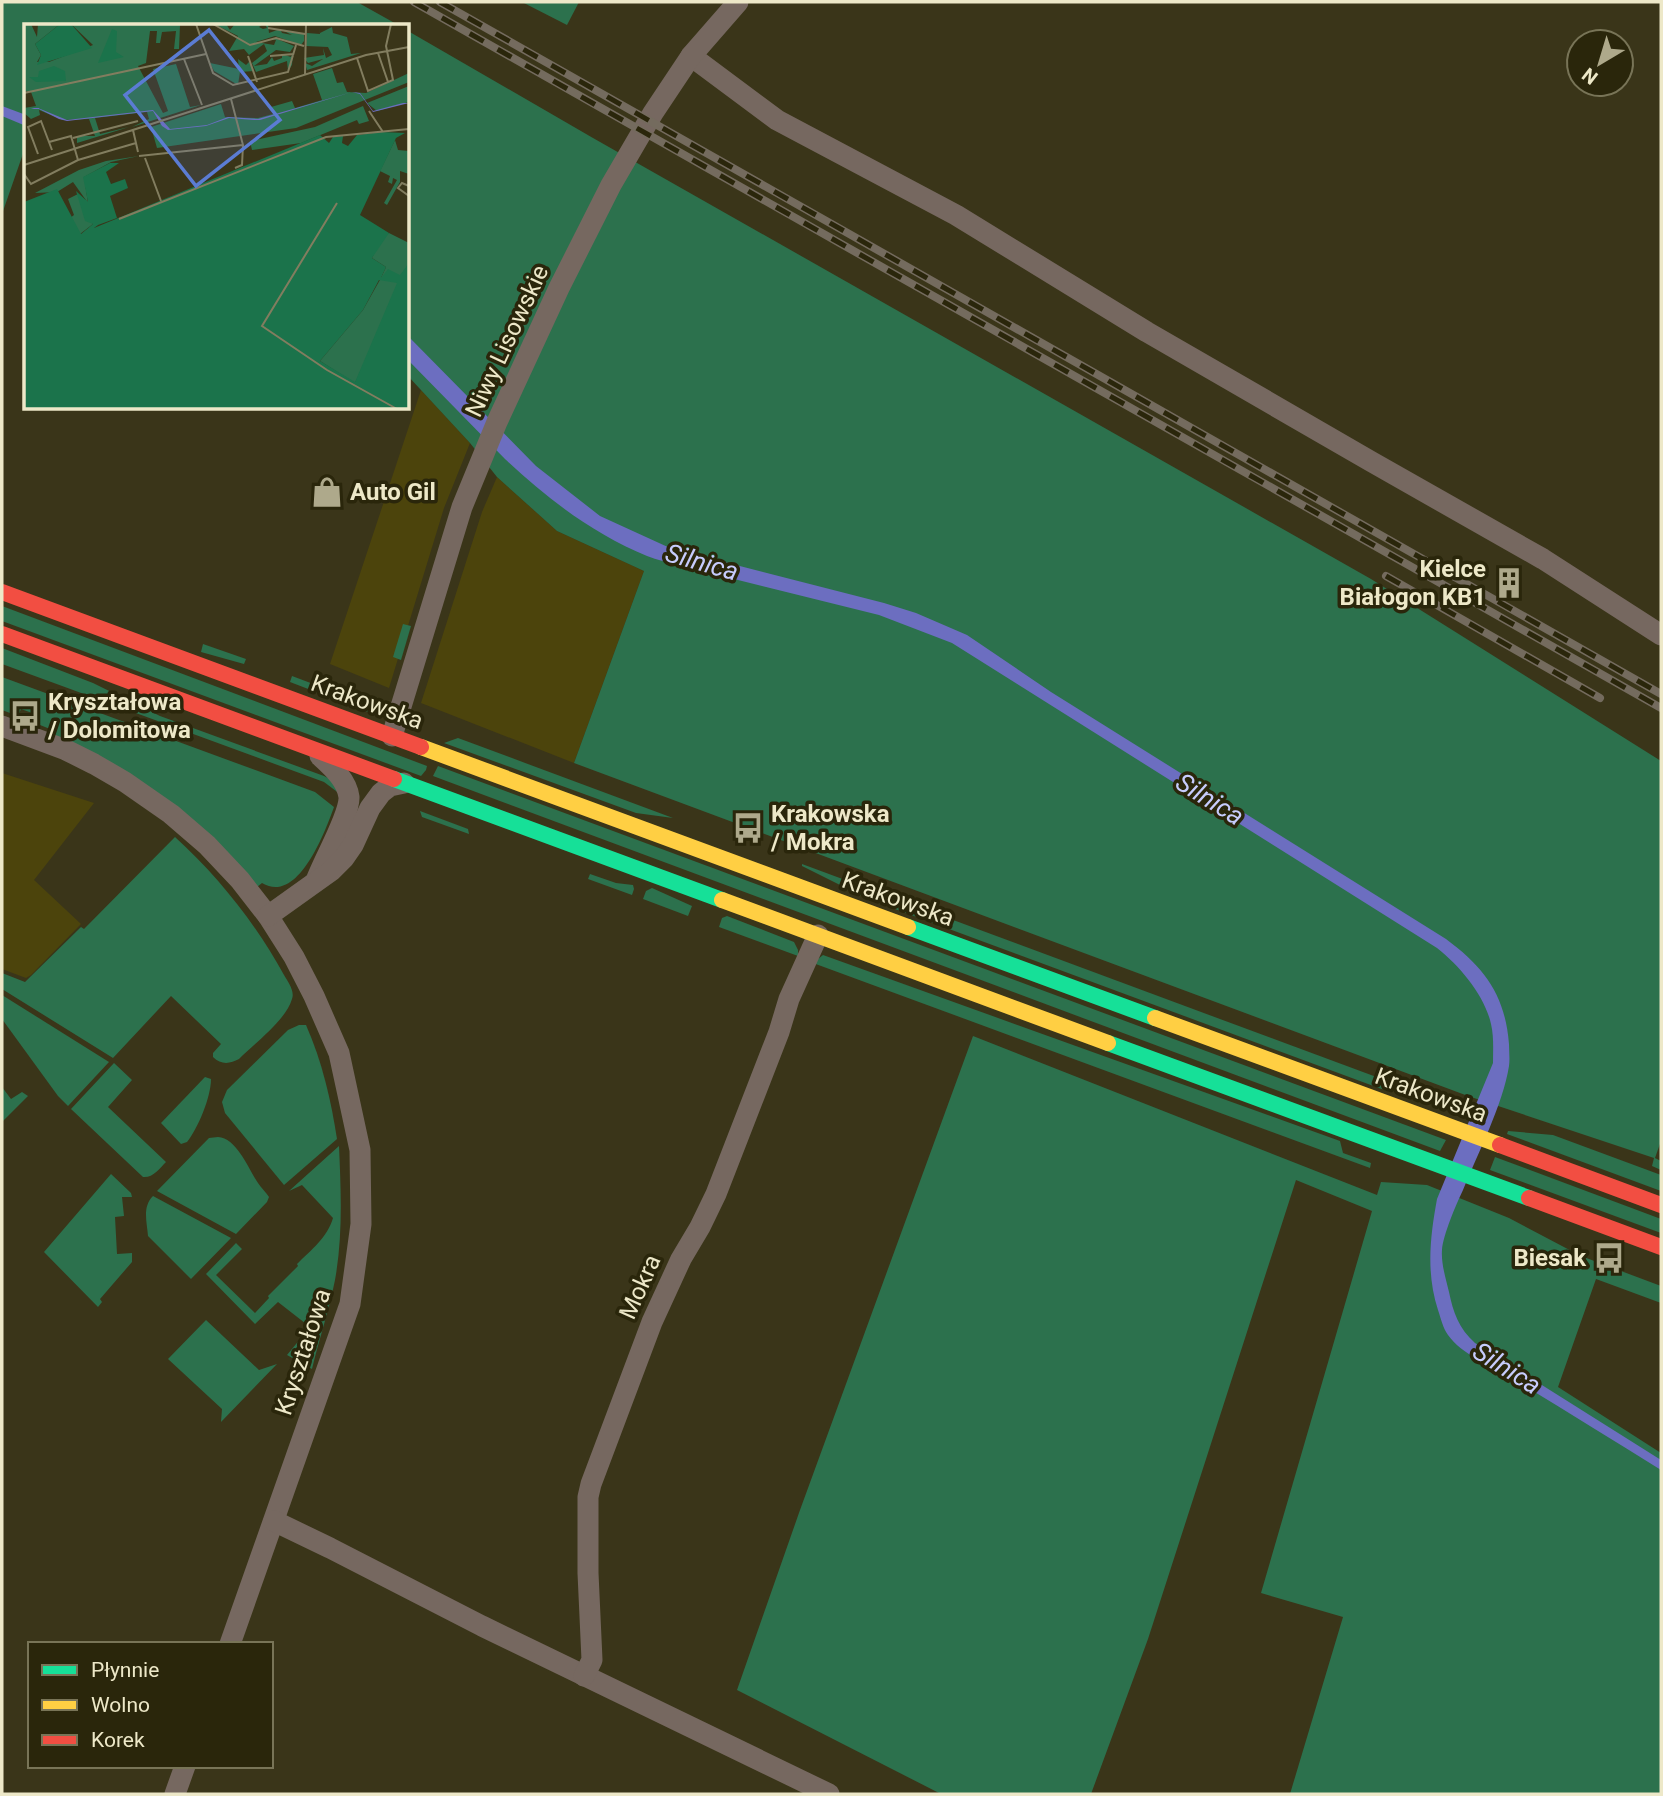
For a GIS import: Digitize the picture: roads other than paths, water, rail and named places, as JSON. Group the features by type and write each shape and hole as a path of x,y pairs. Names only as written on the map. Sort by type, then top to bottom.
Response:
{"main road":[{"name":"Krakowska","path":"2,592 1661,1205"},
{"path":"2,634 1661,1247"}],"street":[{"name":"Niwy Lisowskie","path":"392,736 462,507 497,422 559,288 611,185 653,113 691,56 738,2"},
{"path":"691,56 777,120 956,215 1147,332 1543,559 1661,635"},
{"name":"Kryształowa","path":"2,726 66,750 125,782 171,814 206,845 240,880 268,916 294,957 339,1053 359,1150 361,1224 350,1304 230,1642"},
{"path":"312,748 337,773 346,788 349,800 316,881"},
{"path":"268,916 331,871 353,845 370,808 381,793 390,786 404,783"},
{"name":"Mokra","path":"584,1676 592,1660 588,1561 588,1497 591,1484 652,1322 681,1259 716,1194 779,1032 789,999 818,935"},
{"path":"274,1521 482,1626 829,1794"},
{"path":"175,1794 184,1768"}],"water":[{"path":"2,106 24,114 24,125 2,116"},
{"name":"Silnica","path":"410,338 536,466 600,516 670,548 884,603 916,613 967,635 1051,692 1460,950 1482,972 1498,997 1507,1027 1509,1061 1496,1112 1447,1228 1443,1244 1443,1266 1455,1313 1465,1332 1475,1343 1661,1460 1661,1470 1468,1354 1454,1342 1443,1326 1434,1296 1431,1269 1431,1241 1437,1199 1493,1063 1493,1034 1488,1013 1470,982 1446,955 952,643 879,615 655,559 590,526 554,501 505,459 410,362"}],"railway":[{"path":"414,2 1661,708"},
{"path":"440,2 1661,694"},
{"path":"1386,576 1600,698"}],"place":[{"name":"Auto Gil","path":"327,492"},
{"name":"Kielce Białogon KB1","path":"1509,583"},
{"name":"Kryształowa / Dolomitowa","path":"25,716"},
{"name":"Krakowska / Mokra","path":"748,828"},
{"name":"Biesak","path":"1609,1258"}]}
